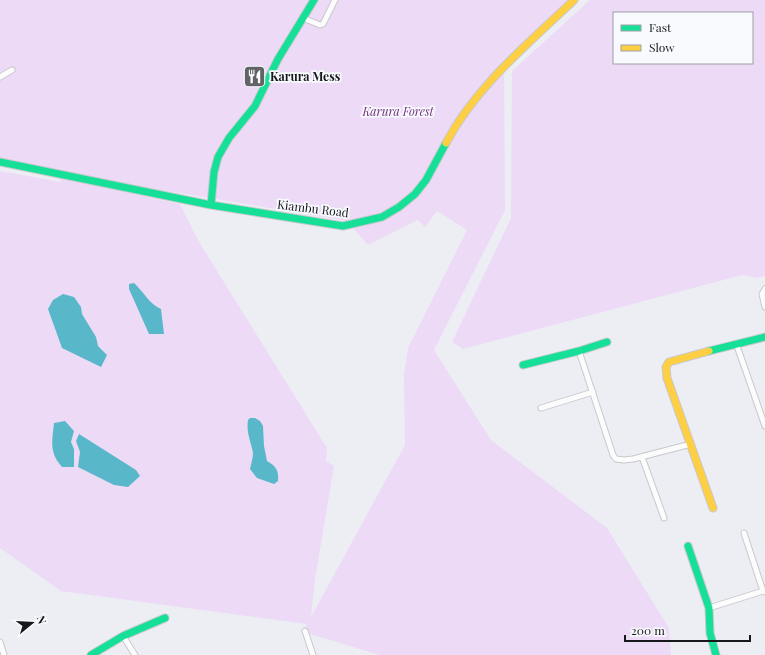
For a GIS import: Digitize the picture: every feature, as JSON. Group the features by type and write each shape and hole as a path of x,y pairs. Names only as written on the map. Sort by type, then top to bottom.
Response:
{"main road":[{"path":"212,205 214,172 218,158 229,138 255,106 278,59 314,0"},
{"name":"Kiambu Road","path":"0,162 212,205 318,223 343,226 353,225 382,217 399,207 415,194 426,180 454,127 489,81 574,0"},
{"path":"714,508 667,378 666,367 669,362 678,359 765,337"},
{"path":"523,365 579,351 607,342"},
{"path":"688,546 709,608 710,633 716,655"},
{"path":"90,655 123,636 165,618"}],"street":[{"path":"303,18 320,25 323,24 335,0"},
{"path":"0,77 12,70"},
{"path":"765,289 762,294 765,307"},
{"path":"736,344 765,426"},
{"path":"579,351 613,456 616,460 624,460 691,444"},
{"path":"541,408 593,392"},
{"path":"642,456 664,518"},
{"path":"709,608 764,592 744,533"},
{"path":"305,631 313,655"},
{"path":"123,636 135,655"},
{"path":"0,642 4,655"}],"green space":[{"name":"Karura Forest","path":"0,0 570,0 504,61 505,210 434,350 491,440 607,528 669,628 671,655 380,655 303,632 307,624 61,591 0,548 0,171 61,182 59,178 180,204 199,242 327,448 326,461 334,466 315,579 311,617 405,445 404,375 408,348 467,230 437,211 425,227 418,220 368,245 347,221 0,163"},
{"path":"590,0 765,0 765,276 757,278 742,275 463,349 452,342 511,218 512,71"}],"water":[{"path":"134,283 150,301 161,309 164,334 149,334 129,289 129,284"},
{"path":"63,294 74,297 81,307 82,314 96,337 98,346 107,355 101,367 62,348 48,309 53,300"},
{"path":"250,418 255,418 260,421 263,426 264,446 267,461 275,467 278,474 278,481 274,484 257,478 250,469 253,453 248,429 248,420"},
{"path":"65,421 74,431 71,442 74,449 74,467 62,467 55,456 52,446 54,423"},
{"path":"79,434 136,470 140,476 128,487 114,485 78,467 80,452 76,441"}],"traffic: fast":[{"path":"211,205 214,172 218,157 229,138 255,106 278,59 314,0"},
{"path":"0,162 211,205 343,226 382,217 399,207 415,194 426,180 446,143"},
{"path":"709,351 765,337"},
{"path":"523,365 579,351 607,342"},
{"path":"688,546 709,608 710,633 716,655"},
{"path":"91,655 123,636 165,618"}],"traffic: slow":[{"path":"446,143 458,122 488,84 521,50 574,0"},
{"path":"709,351 669,362 666,367 667,378 713,508"}],"place":[{"name":"Karura Mess","path":"254,77"}]}
